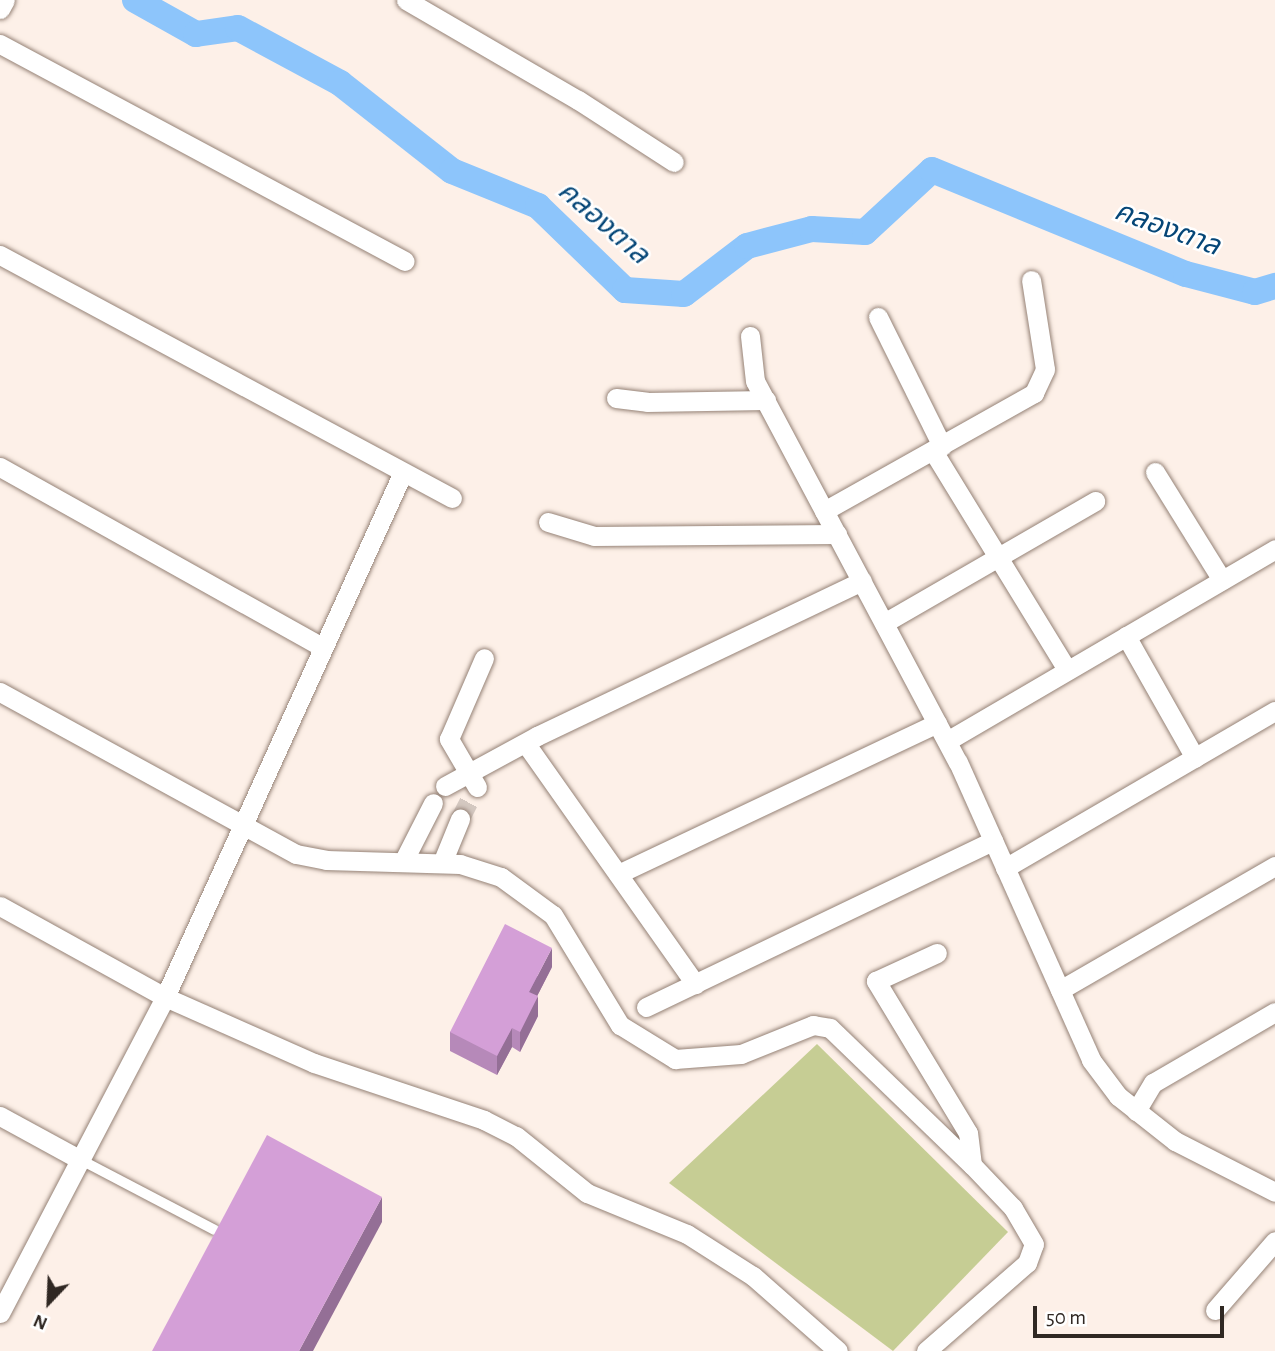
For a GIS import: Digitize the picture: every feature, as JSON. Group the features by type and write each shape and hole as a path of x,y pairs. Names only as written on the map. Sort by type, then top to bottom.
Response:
{"street":[{"path":"0,9 5,0"},
{"path":"407,0 429,5 674,162"},
{"path":"0,44 404,261"},
{"path":"0,255 452,498"},
{"path":"824,511 1028,398 1039,386 1045,369 1031,280"},
{"path":"878,317 937,448 998,557 1067,670"},
{"path":"750,336 752,369 766,400 947,741 1091,1060 1136,1111 1202,1158 1275,1192"},
{"path":"616,398 647,402 766,400"},
{"path":"0,467 322,647"},
{"path":"0,1313 164,997 244,827 322,647 403,472"},
{"path":"1156,472 1222,580"},
{"path":"884,623 1095,501"},
{"path":"548,522 594,536 837,534"},
{"path":"947,741 1275,549"},
{"path":"445,786 471,787 491,765 526,744 862,581"},
{"path":"1126,636 1195,758"},
{"path":"471,787 453,752 451,726 484,658"},
{"path":"0,692 244,827 306,856 442,863 500,877 534,898 553,915 620,1025 676,1059 741,1054 813,1025 830,1028 972,1165 1028,1228 1034,1252 1027,1264 926,1351"},
{"path":"1005,868 1275,711"},
{"path":"618,874 937,723"},
{"path":"526,744 695,984"},
{"path":"403,862 433,803"},
{"path":"442,863 460,819"},
{"path":"646,1007 993,841"},
{"path":"1059,990 1275,866"},
{"path":"0,906 164,997 314,1063 484,1120 516,1136 587,1193 687,1234 753,1276 838,1351"},
{"path":"937,953 876,981 968,1133 972,1165"},
{"path":"1136,1111 1153,1083 1275,1012"},
{"path":"0,1116 79,1159"},
{"path":"1215,1310 1275,1241"}],"lane":[{"path":"79,1159 215,1230"}],"green space":[{"path":"817,1044 1008,1232 893,1351 669,1183"}],"building":[{"path":"505,924 552,948 529,992 538,996 520,1032 512,1028 497,1056 450,1032"},
{"path":"267,1135 382,1197 299,1351 152,1351"}],"waterway":[{"name":"คลองตาล","path":"135,0 196,34 238,28 340,83 452,171 538,206 625,290 684,294 747,246 812,229 865,232 932,170 1186,274 1255,292 1275,286"}],"tunnel":[{"path":"460,819 469,801"}]}
